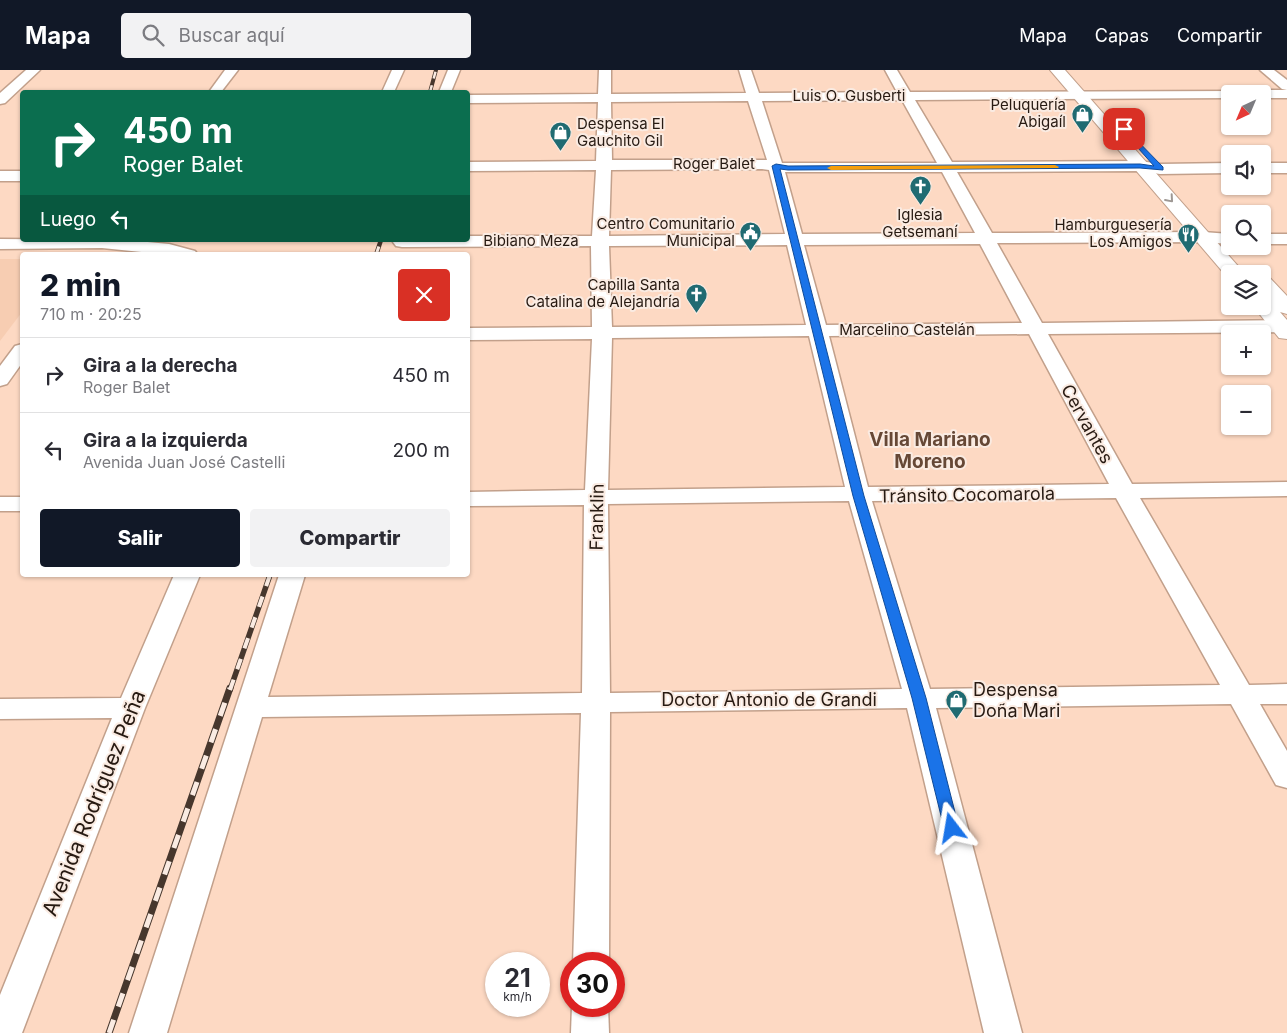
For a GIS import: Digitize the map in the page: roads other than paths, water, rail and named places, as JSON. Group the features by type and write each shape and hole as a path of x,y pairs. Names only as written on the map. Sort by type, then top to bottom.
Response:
{"main road":[{"path":"1057,70 1086,94 1221,234"},
{"path":"1070,70 1140,166 1227,265"},
{"path":"1240,255 1248,265"},
{"path":"1271,297 1285,323"},
{"path":"1271,312 1285,323"}],"street":[{"path":"0,101 34,70"},
{"path":"217,90 232,70"},
{"path":"389,90 398,70"},
{"path":"446,90 454,70"},
{"name":"Franklin","path":"591,952 596,701 596,498 602,332 600,241 604,164 604,70"},
{"path":"745,70 776,166 793,240 859,496 919,698 1003,1033"},
{"name":"Cervantes","path":"891,70 986,238 1125,493 1242,695 1287,777"},
{"path":"1266,70 1287,86"},
{"name":"Luis O. Gusberti","path":"470,99 1221,94"},
{"path":"1271,94 1287,94"},
{"path":"0,101 20,101"},
{"name":"Roger Balet","path":"470,166 762,164 788,168 1140,166 1160,169 1221,168"},
{"path":"1271,168 1287,168"},
{"path":"0,176 20,176"},
{"name":"Bibiano Meza","path":"401,246 600,241 986,238 1203,237 1221,240"},
{"path":"1271,239 1287,239"},
{"path":"0,244 169,249 179,252"},
{"name":"Marcelino Castelán","path":"470,334 1035,329 1285,323"},
{"path":"0,380 20,353"},
{"name":"Tránsito Cocomarola","path":"470,499 1125,493 1287,489"},
{"path":"0,504 20,504"},
{"name":"Avenida Rodríguez Peña","path":"3,1033 131,708 186,577"},
{"path":"148,1033 291,577"},
{"name":"Doctor Antonio de Grandi","path":"250,706 1287,694"},
{"path":"0,709 131,708"},
{"path":"590,1017 590,1033"}],"railway":[{"path":"431,90 436,70"},
{"path":"377,252 380,242"},
{"path":"230,690 269,577"},
{"path":"109,1033 230,688"}],"place":[{"name":"Peluquería Abigaíl","path":"1082,133"},
{"name":"Despensa El Gauchito Gil","path":"561,152"},
{"name":"Iglesia Getsemaní","path":"920,206"},
{"name":"Centro Comunitario Municipal","path":"751,252"},
{"name":"Hamburguesería Los Amigos","path":"1188,253"},
{"name":"Capilla Santa Catalina de Alejandría","path":"696,313"},
{"name":"Despensa Doña Mari","path":"957,719"}],"district":[{"name":"Villa Mariano Moreno","path":"930,450"}]}
